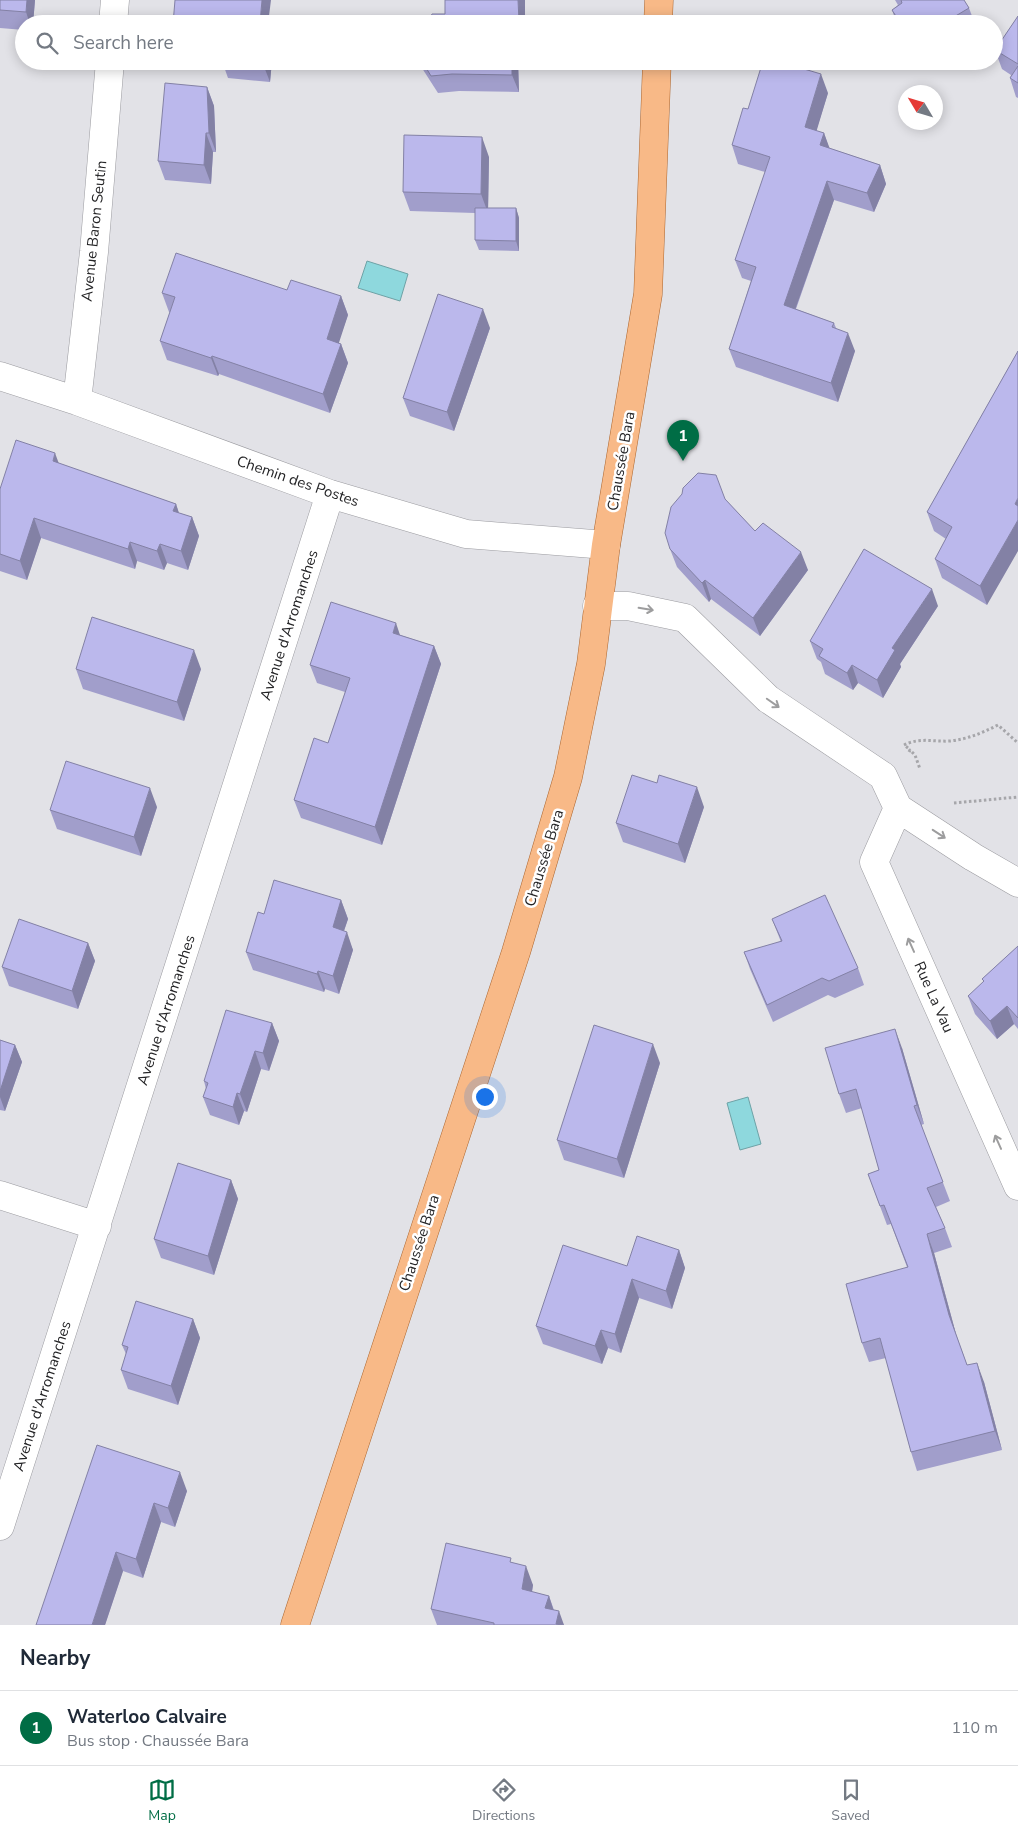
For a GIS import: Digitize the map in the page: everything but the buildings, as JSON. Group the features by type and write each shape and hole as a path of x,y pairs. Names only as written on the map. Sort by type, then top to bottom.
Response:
{"main road":[{"path":"658,15 659,0"},
{"name":"Chaussée Bara","path":"295,1625 516,952 568,778 590,664 606,545 648,294 658,70"}],"street":[{"path":"114,15 115,0"},
{"name":"Avenue Baron Seutin","path":"77,401 94,252 109,70"},
{"name":"Chemin des Postes","path":"0,376 77,401 330,494 466,534 606,545"},
{"name":"Avenue d'Arromanches","path":"0,1526 330,494"},
{"path":"597,606 628,606 685,618 768,699 883,776 898,808 973,857 1018,882"},
{"name":"Rue La Vau","path":"898,808 874,862 1018,1186"},
{"path":"0,1195 96,1226"}],"path":[{"path":"921,776 920,766 910,750 904,745 915,740 948,741 969,738 998,725 1018,743"},
{"path":"883,776 910,750"},
{"path":"948,803 1018,797"}],"water":[{"path":"367,261 408,274 400,301 358,288"},
{"path":"748,1097 761,1144 740,1150 727,1103"}],"place":[{"name":"Waterloo Calvaire","path":"683,461"}]}
